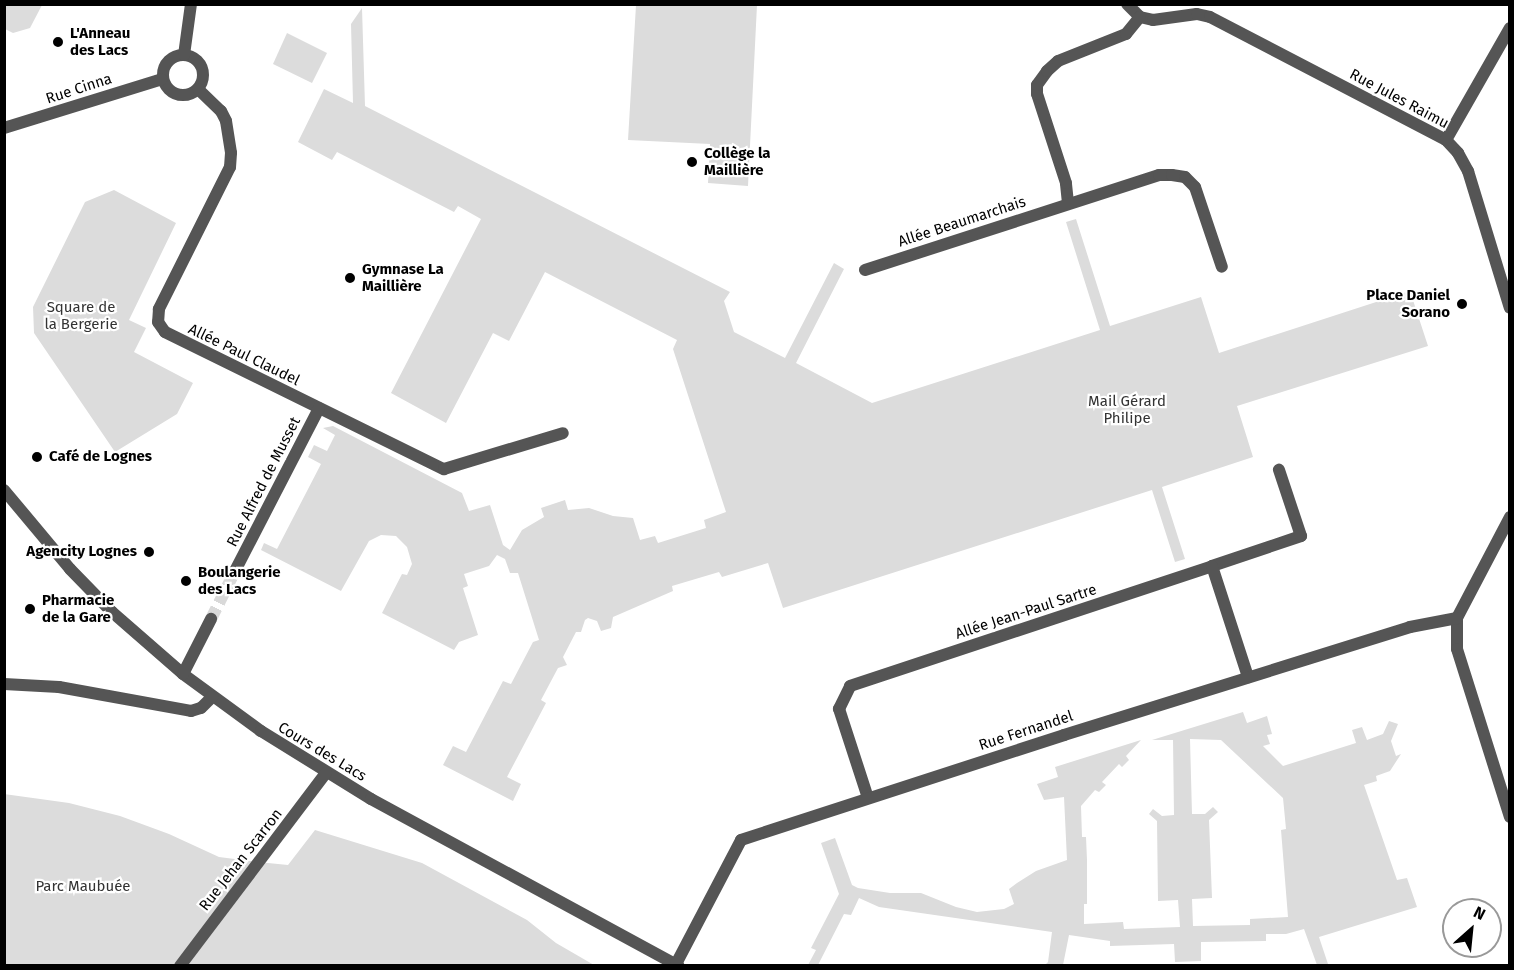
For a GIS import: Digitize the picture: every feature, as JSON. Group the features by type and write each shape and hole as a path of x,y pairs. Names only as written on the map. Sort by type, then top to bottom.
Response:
{"street":[{"path":"184,55 191,4"},
{"path":"1068,203 1066,183 1036,94 1037,85 1058,61 1126,34 1140,17 1127,4"},
{"name":"Rue Jules Raimu","path":"1140,17 1153,20 1197,14 1210,17 1446,140 1458,153 1467,171 1509,308"},
{"path":"1446,140 1509,28"},
{"path":"184,55 196,60 203,77 198,89 186,95 174,94 162,79 167,62 184,55"},
{"name":"Rue Cinna","path":"4,129 162,79"},
{"name":"Allée Paul Claudel","path":"198,89 221,111 226,121 231,153 230,167 159,309 158,322 165,332 444,469 563,433"},
{"name":"Allée Beaumarchais","path":"866,270 1159,175 1185,177 1195,187 1222,267"},
{"name":"Rue Alfred de Musset","path":"236,569 319,408"},
{"name":"Allée Jean-Paul Sartre","path":"868,798 839,709 850,686 1301,537 1279,470"},
{"name":"Cours des Lacs","path":"4,490 70,569 112,612 212,697 326,773 678,965"},
{"path":"1509,516 1457,618 1456,649 1509,817"},
{"path":"1212,566 1248,677"},
{"name":"Rue Fernandel","path":"678,965 741,840 1248,677 1410,627 1457,618"},
{"path":"183,674 211,619"},
{"path":"4,684 59,687 191,711 201,708 212,697"},
{"name":"Rue Jehan Scarron","path":"180,966 326,773"}],"green space":[{"path":"4,5 42,5 30,28 13,33 5,29"},
{"path":"636,5 757,5 748,186 708,183 710,144 628,140"},
{"name":"Mail Gérard Philipe","path":"362,8 365,106 730,292 724,301 734,332 785,358 834,263 844,269 796,363 872,403 1100,330 1066,222 1076,219 1110,326 1201,297 1219,353 1410,291 1428,346 1237,406 1253,457 1162,487 1185,559 1175,562 1152,490 783,608 768,563 722,577 719,572 672,586 673,591 613,617 611,628 601,631 597,621 588,618 581,632 576,632 563,657 567,665 558,668 541,700 546,703 507,777 521,784 513,801 443,765 453,746 466,752 503,681 511,684 533,642 539,640 518,573 510,573 505,559 497,555 489,566 464,574 468,586 463,588 478,635 459,642 454,650 382,613 402,574 407,575 412,564 407,547 396,536 381,535 369,541 341,591 261,550 264,543 277,549 321,464 308,457 314,445 327,451 335,435 323,428 333,426 462,493 469,511 490,505 503,545 510,550 522,530 544,517 541,508 565,500 568,510 589,508 613,516 633,518 640,540 655,536 658,543 706,528 704,520 726,512 673,349 677,340 545,272 509,341 493,333 446,423 391,393 481,219 458,206 454,212 337,152 332,160 298,142 324,89 353,103 351,24"},
{"path":"287,33 327,53 312,83 273,64"},
{"name":"Square de la Bergerie","path":"114,190 176,223 129,320 146,328 134,352 193,383 177,414 115,452 34,333 33,307 85,202"},
{"path":"1243,712 1247,723 1267,716 1272,734 1267,735 1270,744 1263,746 1283,766 1356,743 1352,730 1362,727 1367,740 1383,734 1389,721 1398,724 1391,741 1396,756 1401,754 1390,771 1376,776 1377,781 1364,785 1397,880 1407,878 1417,907 1319,937 1328,964 1326,965 1317,965 1304,929 1286,934 1266,934 1266,941 1201,942 1201,961 1175,962 1174,944 1110,946 1110,941 1069,935 1063,965 1044,966 1048,962 1052,932 879,907 859,898 851,915 844,914 818,965 808,965 816,950 811,948 839,894 821,843 835,838 852,885 858,888 890,893 921,893 956,907 977,912 1004,909 1014,904 1009,889 1036,871 1067,860 1064,797 1044,800 1037,784 1058,777 1055,767 1141,740 1126,756 1129,760 1122,767 1119,764 1102,782 1106,785 1099,792 1095,790 1081,806 1082,837 1086,837 1087,860 1087,904 1084,904 1084,924 1123,922 1124,929 1180,927 1178,900 1158,901 1157,821 1149,814 1153,809 1162,816 1174,815 1173,740 1152,740","holes":["1190,739 1221,740 1283,798 1286,829 1281,830 1288,917 1250,919 1250,925 1193,926 1192,899 1212,898 1209,820 1218,812 1213,807 1205,814 1192,814"]},
{"name":"Parc Maubuée","path":"4,794 69,803 120,816 169,834 219,857 258,862 288,865 315,830 422,863 527,920 556,943 594,965 5,965"}],"tunnel":[{"path":"211,619 236,569"}],"place":[{"name":"L'Anneau des Lacs","path":"58,42"},
{"name":"Collège la Maillière","path":"692,162"},
{"name":"Gymnase La Maillière","path":"350,278"},
{"name":"Place Daniel Sorano","path":"1462,304"},
{"name":"Café de Lognes","path":"37,457"},
{"name":"Agencity Lognes","path":"149,552"},
{"name":"Boulangerie des Lacs","path":"186,581"},
{"name":"Pharmacie de la Gare","path":"30,609"}]}
